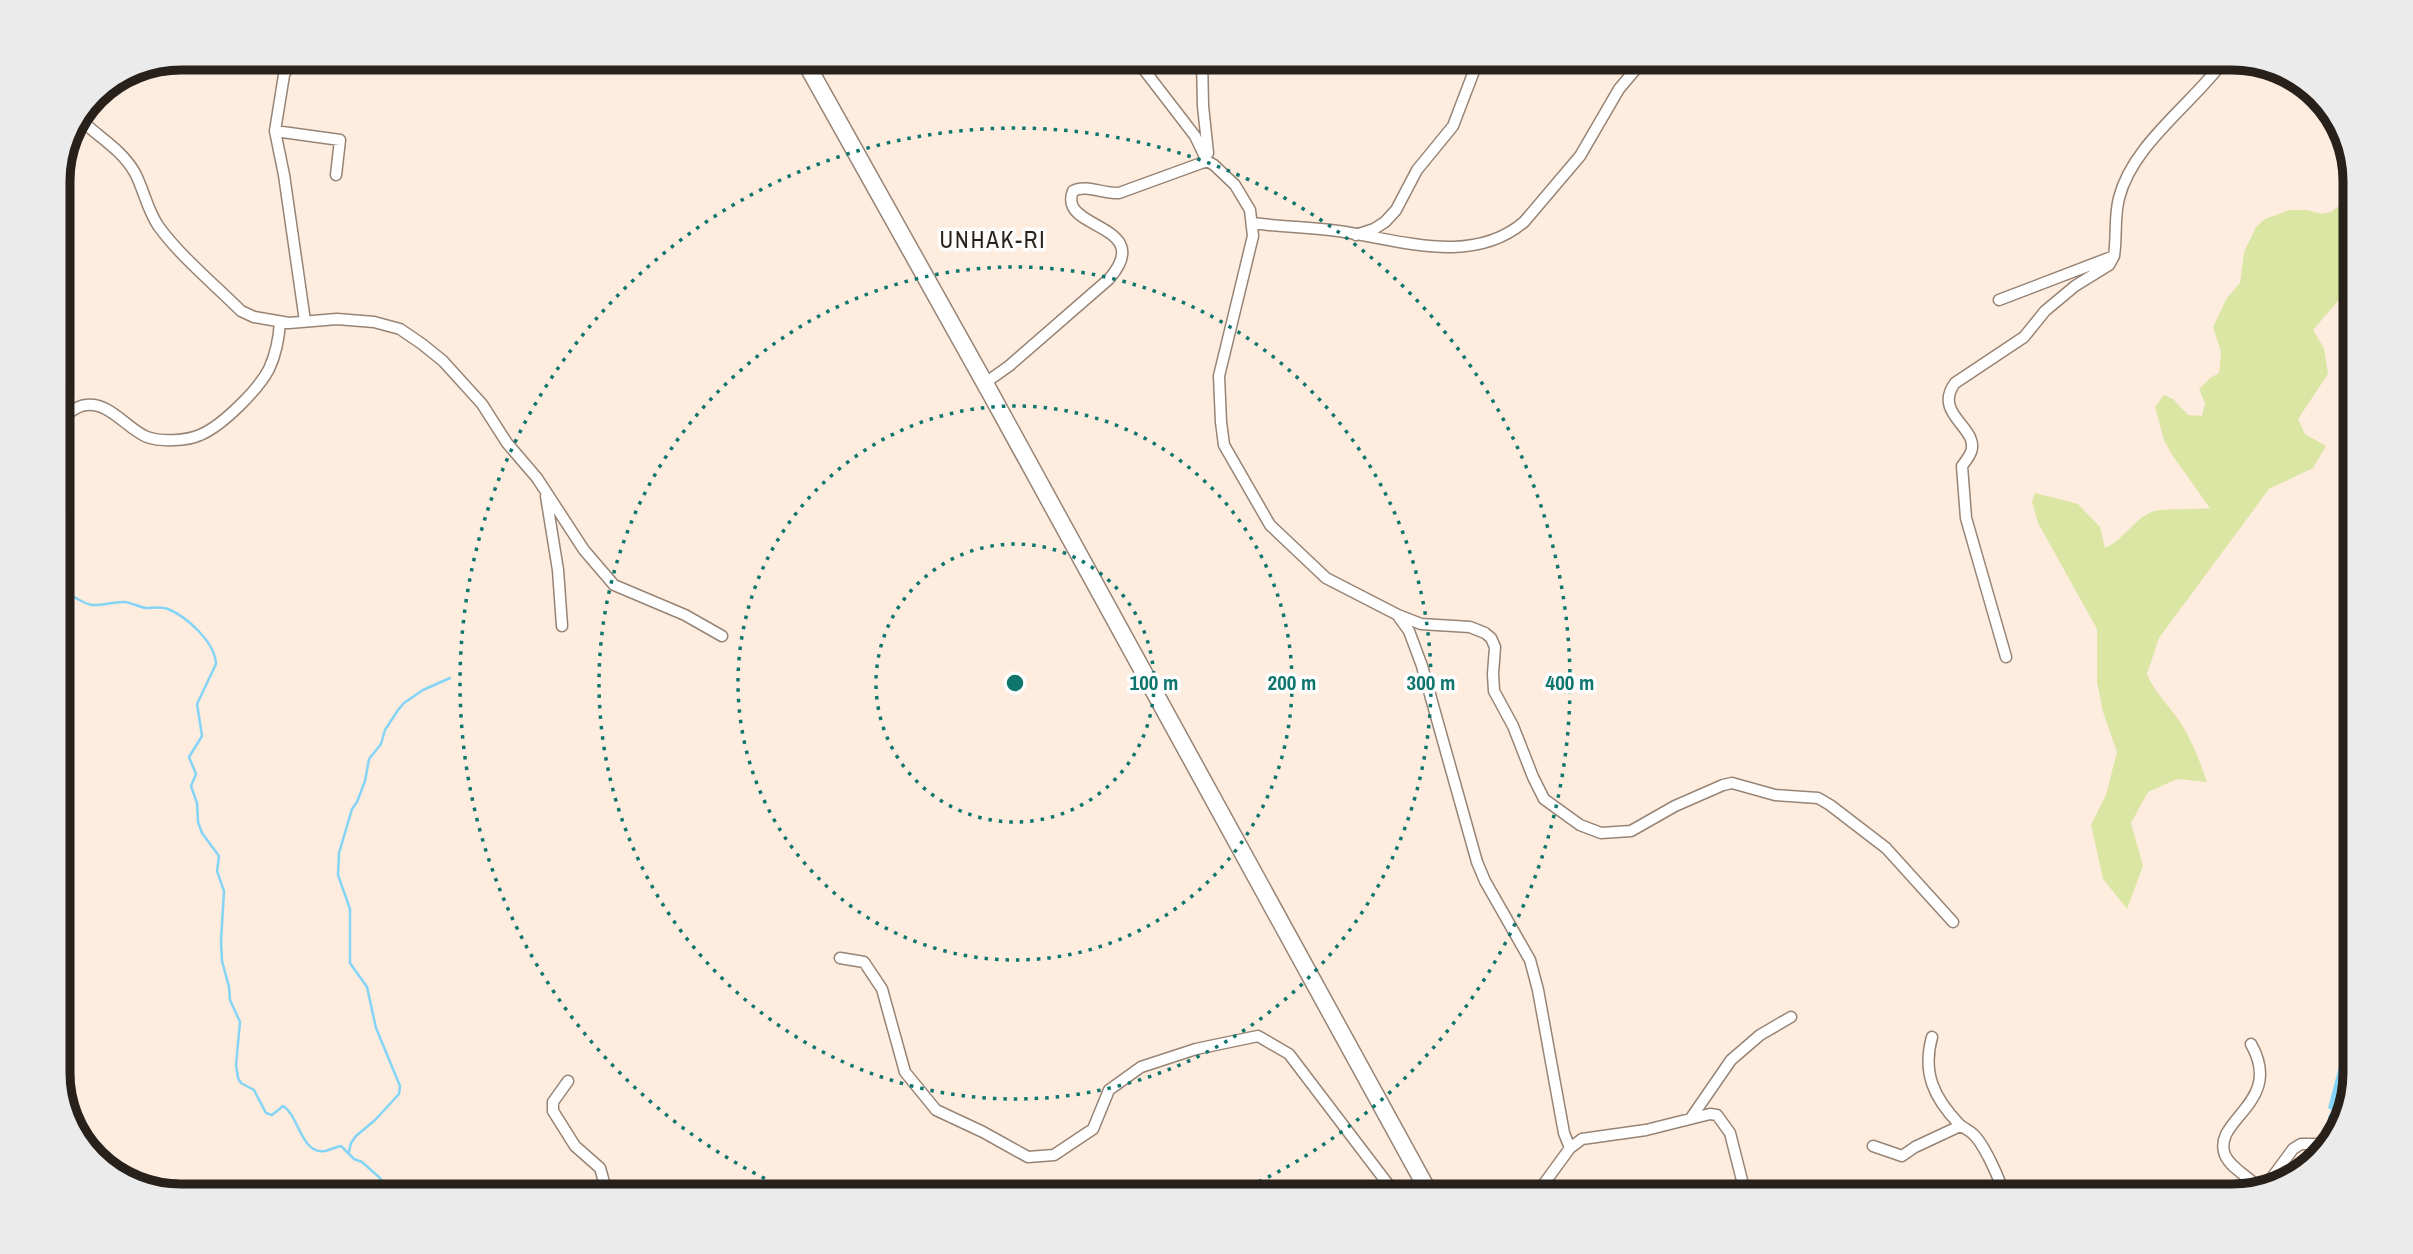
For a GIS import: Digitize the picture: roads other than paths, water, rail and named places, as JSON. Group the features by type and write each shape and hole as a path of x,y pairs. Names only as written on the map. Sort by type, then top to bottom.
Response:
{"main road":[{"path":"810,70 985,383 1424,1184"}],"street":[{"path":"287,70 275,131 305,321"},
{"path":"1144,70 1195,136 1207,161 1235,185 1250,210 1253,236 1219,376 1224,445 1270,525 1326,578 1398,615 1421,624 1470,627 1491,638 1494,647 1494,691 1513,726 1538,789 1544,799 1590,831 1611,834 1632,831 1675,806 1732,783 1775,795 1818,798 1886,848 1954,922"},
{"path":"1203,70 1207,161"},
{"path":"1356,235 1374,229 1396,210 1417,170 1453,126 1474,70"},
{"path":"1253,223 1324,229 1412,245 1455,247 1473,246 1514,231 1580,156 1619,89 1635,70"},
{"path":"2006,657 1966,518 1962,466 1971,454 1971,440 1951,411 1949,391 1955,383 2024,337 2045,311 2075,286 2109,265 2114,256 2119,194 2136,161 2217,70"},
{"path":"86,125 113,145 127,161 151,214 177,249 241,311 280,322 337,319 374,322 400,329 443,361 482,404 584,550 614,585 685,615 722,636"},
{"path":"275,131 340,140 336,175"},
{"path":"985,383 1009,366 1110,279 1119,265 1121,257 1116,239 1110,231 1076,211 1072,205 1073,191 1086,188 1107,194 1119,193 1207,161"},
{"path":"1999,300 2114,256"},
{"path":"70,411 87,405 109,411 149,438 197,437 220,422 262,380 275,352 280,322"},
{"path":"545,492 558,570 562,626"},
{"path":"1398,615 1409,631 1418,656 1477,862 1530,960 1564,1133 1570,1148"},
{"path":"840,958 864,961 882,989 905,1072 936,1110 1028,1157 1054,1155 1093,1129 1109,1090 1141,1067 1196,1049 1258,1037 1289,1055 1388,1184"},
{"path":"1691,1118 1731,1060 1760,1035 1791,1017"},
{"path":"1932,1037 1927,1072 1932,1084 1960,1126 1974,1134 1999,1184"},
{"path":"2252,1044 2259,1063 2258,1084 2249,1106 2225,1133 2223,1143 2228,1161 2252,1182"},
{"path":"568,1081 553,1102 553,1111 575,1146 600,1168 605,1184"},
{"path":"1544,1184 1570,1148 1582,1139 1646,1130 1691,1118 1717,1115 1730,1133 1743,1184"},
{"path":"1873,1146 1902,1156 1960,1126"},
{"path":"2273,1176 2293,1149 2301,1143 2316,1144"}],"water":[{"path":"2342,1055 2342,1087 2335,1112 2328,1108"}],"waterway":[{"path":"70,595 92,605 125,602 146,608 168,609 199,631 211,647 216,664 197,704 202,736 189,757 196,774 191,786 197,803 198,822 202,833 219,856 217,871 224,891 222,961 230,1000 240,1022 236,1065 238,1078 241,1083 254,1090 266,1113 272,1115 283,1106 311,1147 317,1151 325,1151 341,1146 380,1178 383,1184"},
{"path":"349,1152 356,1136 399,1094 400,1086 376,1028 367,987 350,963 350,909 338,875 339,853 352,809 365,781 369,759 381,744 385,730 404,703 423,690 450,678"}],"district":[{"name":"UNHAK-RI","path":"993,239"}]}
